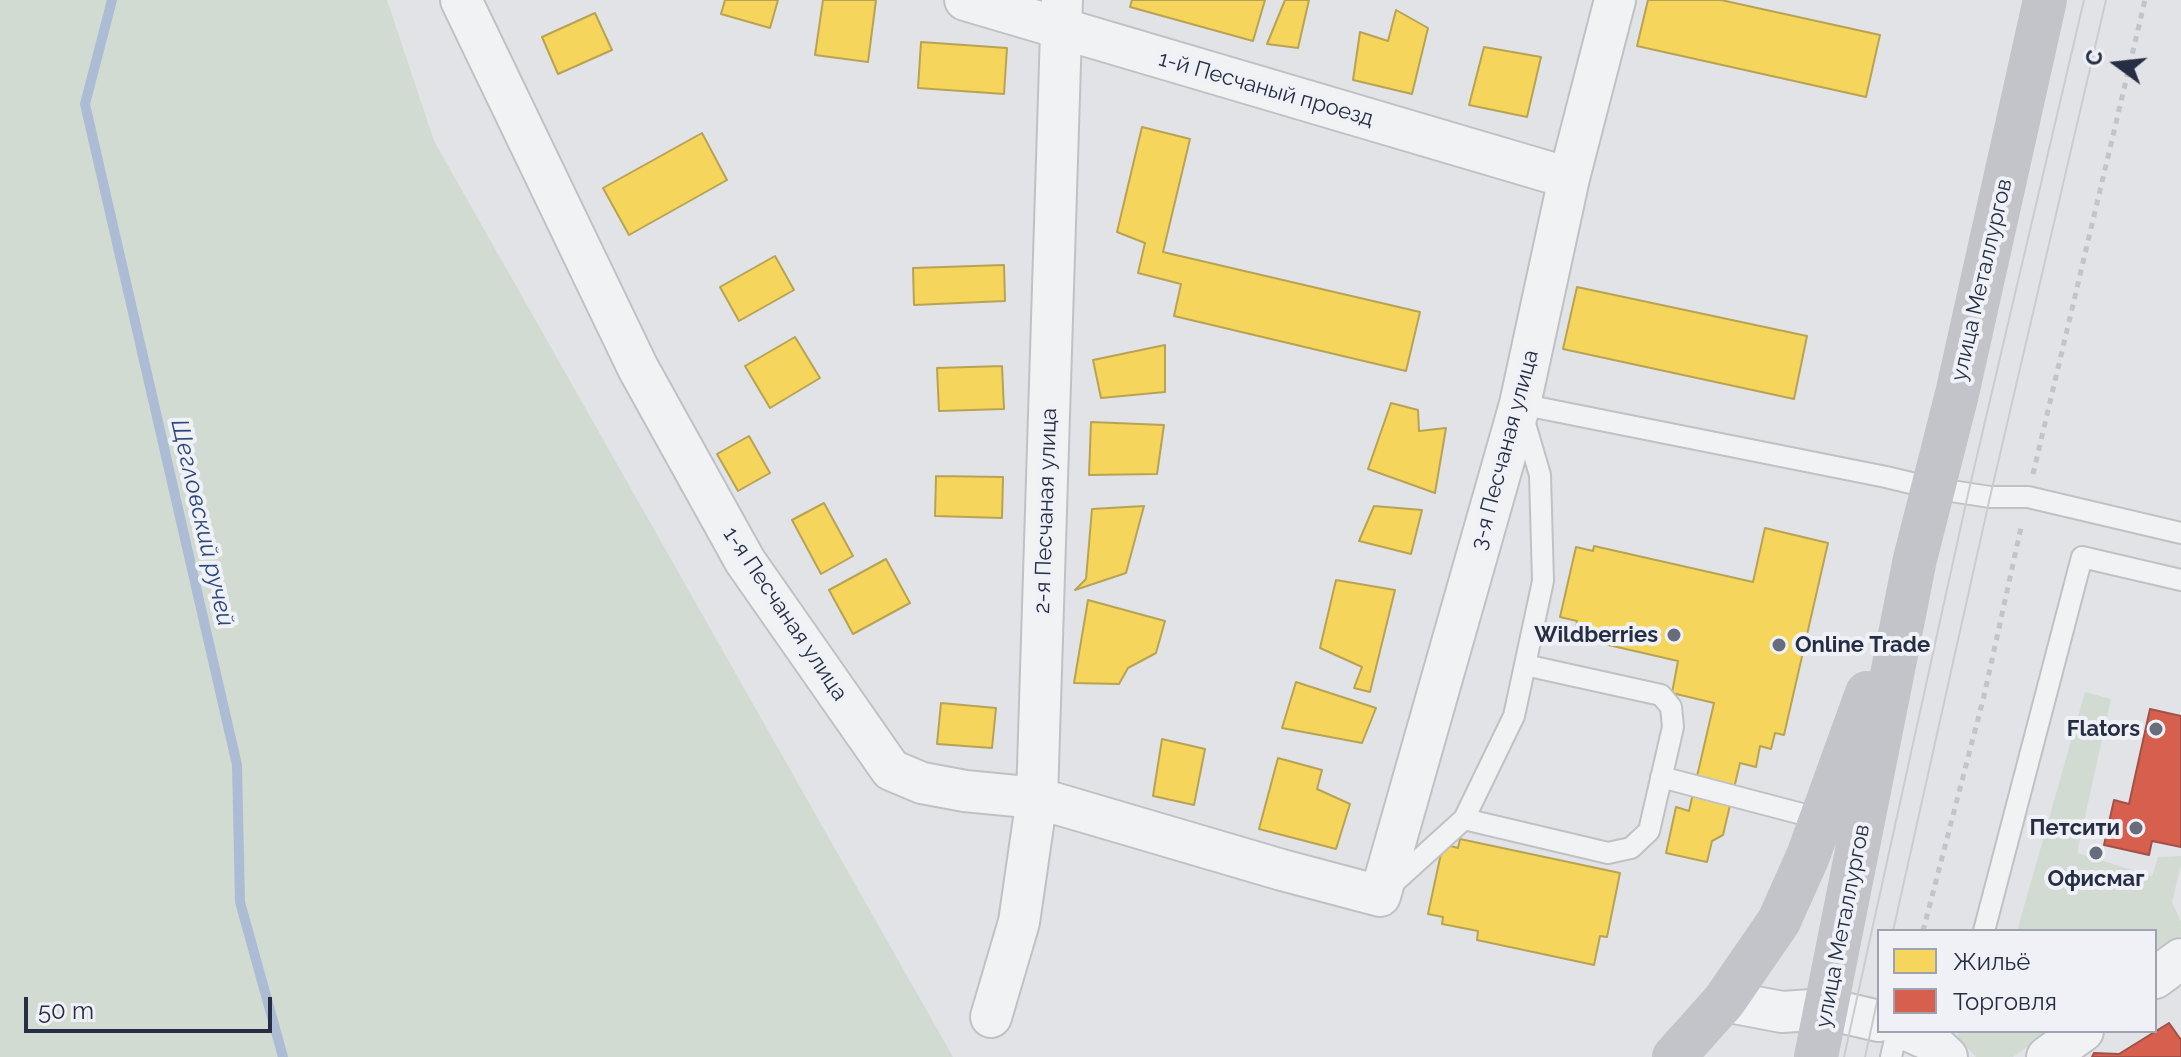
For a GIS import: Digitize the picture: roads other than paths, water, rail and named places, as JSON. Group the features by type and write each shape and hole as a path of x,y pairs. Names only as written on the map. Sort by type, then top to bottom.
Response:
{"main road":[{"name":"улица Металлургов","path":"1816,1057 1915,559 1957,394 2045,0"},
{"name":"улица Металлургов","path":"1674,1057 1724,1001 1779,921 1808,856 1915,559"}],"street":[{"name":"1-я Песчаная улица","path":"461,0 638,368 745,561 891,770 922,783 1037,798 1380,896"},
{"name":"1-й Песчаный проезд","path":"965,0 1062,15 1569,178"},
{"name":"3-я Песчаная улица","path":"1380,896 1520,404 1569,178 1615,0"},
{"name":"2-я Песчаная улица","path":"991,1017 1019,922 1037,798 1062,15"},
{"path":"2157,977 2181,959"},
{"path":"1724,1001 1782,1012 1827,1009 1877,1021"},
{"path":"2047,1057 2080,1033"}],"lane":[{"path":"1380,896 1464,819 1514,716 1543,581 1540,475 1520,404 1932,488 1990,497 2028,497 2181,533"},
{"path":"1985,929 2082,557 2181,580"},
{"path":"1464,819 1608,853 1631,848 1649,831 1673,727 1671,707 1661,695 1525,665"},
{"path":"1661,777 1821,819"},
{"path":"1891,1057 1923,1038"}],"waterway":[{"name":"Щегловский ручей","path":"112,0 85,104 237,765 240,902 283,1057"}],"tram line":[{"path":"1844,1057 1968,494 2084,0"},
{"path":"1893,929 2106,0"},
{"path":"1865,1057 1877,1002"}],"place":[{"name":"Wildberries","path":"1674,635"},
{"name":"Online Trade","path":"1779,645"},
{"name":"Flators","path":"2156,729"},
{"name":"Петсити","path":"2136,828"},
{"name":"Офисмаг","path":"2096,853"}]}
